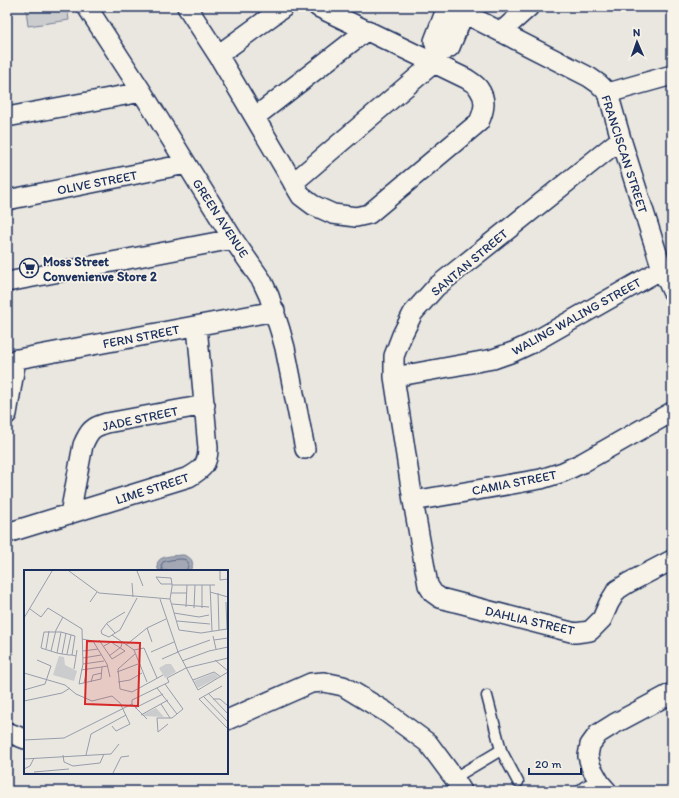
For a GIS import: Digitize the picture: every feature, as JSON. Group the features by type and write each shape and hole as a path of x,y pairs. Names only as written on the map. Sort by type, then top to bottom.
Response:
{"street":[{"name":"GREEN AVENUE","path":"87,7 142,92 233,239 262,281 275,311 285,348 305,449"},
{"path":"187,7 218,55 301,196 313,205 333,214 356,217 369,214 479,122 483,112 484,100 479,88 436,58 367,30 318,7"},
{"path":"218,55 284,7"},
{"path":"501,32 528,7"},
{"path":"293,183 450,47 454,9"},
{"name":"FRANCISCAN STREET","path":"454,9 589,77 608,93 662,269 672,291"},
{"path":"255,117 367,30"},
{"path":"608,93 672,75"},
{"path":"7,117 142,92"},
{"name":"SANTAN STREET","path":"433,593 428,585 413,501 394,376 394,356 402,335 413,313 436,287 621,139"},
{"name":"OLIVE STREET","path":"7,200 186,164"},
{"path":"7,282 233,239"},
{"name":"WALING WALING STREET","path":"394,376 493,359 512,352 530,344 662,269"},
{"name":"FERN STREET","path":"12,360 275,311"},
{"name":"LIME STREET","path":"7,533 189,477 200,471 205,465 208,457 208,448 197,326"},
{"path":"7,414 12,360"},
{"name":"JADE STREET","path":"70,514 83,445 86,437 97,426 205,405"},
{"name":"CAMIA STREET","path":"413,501 541,479 563,472 582,464 672,412"},
{"name":"DAHLIA STREET","path":"433,593 440,598 575,633 590,631 602,620 617,590 672,560"},
{"path":"228,720 311,683 324,682 343,686 386,712 428,743 458,784"},
{"path":"598,788 588,756 590,745 598,734 672,693"},
{"path":"7,732 24,739"}],"lane":[{"path":"487,696 501,750 518,782"},
{"path":"458,784 501,750"}],"shaded area":[{"path":"41,7 67,7 69,20 28,26 26,9"}],"water":[{"path":"183,555 189,557 193,563 192,566 190,570 159,570 157,566 160,559 169,556"}],"place":[{"name":"Moss Street Convenienve Store 2","path":"29,268"}]}
